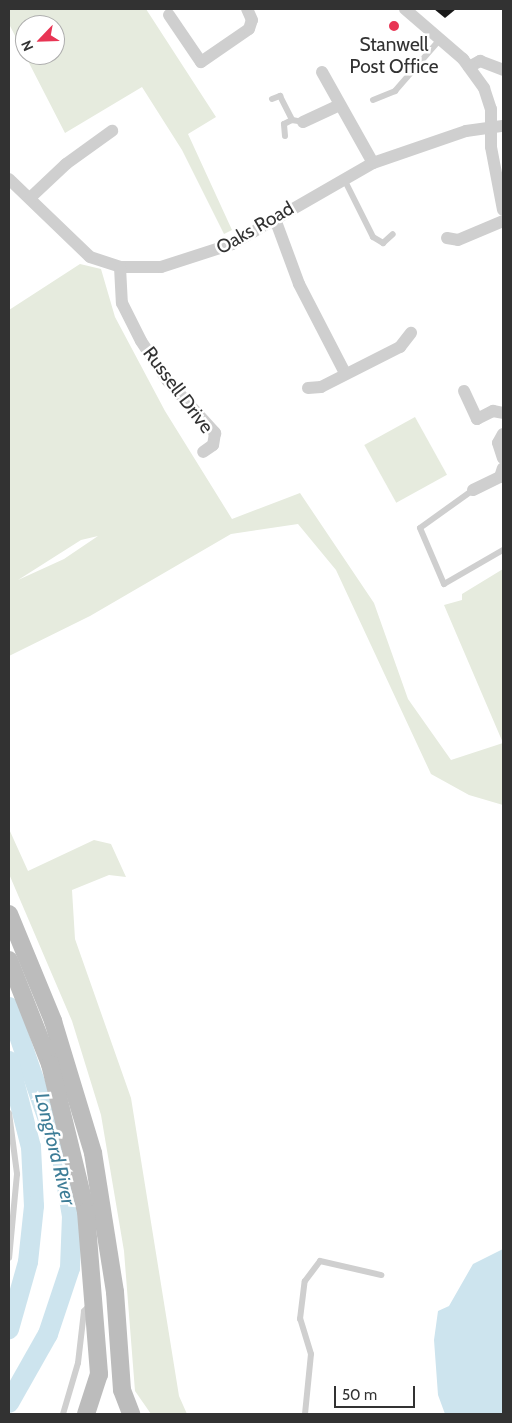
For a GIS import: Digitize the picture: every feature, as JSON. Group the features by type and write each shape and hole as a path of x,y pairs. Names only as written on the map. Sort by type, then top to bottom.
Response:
{"street":[{"path":"169,15 201,62 248,29 252,20 247,9"},
{"path":"405,9 441,38 469,66 489,99 497,127 503,210"},
{"path":"469,66 480,61 503,70"},
{"path":"322,72 337,106 353,123 373,163"},
{"path":"298,121 337,106"},
{"name":"Oaks Road","path":"9,179 31,197 78,248 120,267 183,263 216,252 373,163 466,130 497,127"},
{"path":"31,197 66,164 112,131"},
{"path":"275,218 299,284 345,373"},
{"path":"447,238 458,240 503,221"},
{"name":"Russell Drive","path":"120,267 122,303 141,341 167,380 215,433 213,445 203,452"},
{"path":"308,388 321,387 345,373 400,347 411,333"},
{"path":"464,391 477,419 493,411 503,413"},
{"path":"503,434 498,443 503,458"},
{"path":"473,490 500,477 503,468"},
{"path":"9,914 56,1029 93,1153 115,1292 122,1390 130,1414"},
{"path":"9,960 30,1008 65,1113 86,1212 96,1297 100,1374 86,1414"}],"lane":[{"path":"374,100 395,91 441,38"},
{"path":"272,100 280,96 298,121 284,124 285,136"},
{"path":"344,178 374,237 383,243 393,234"},
{"path":"473,490 420,528 444,584 503,550"},
{"path":"9,1113 17,1174 9,1258"},
{"path":"305,1414 311,1354 300,1318 305,1281 320,1261 381,1275"},
{"path":"63,1414 78,1363 84,1311 96,1297"}],"shaded area":[{"path":"9,9 146,9 216,117 188,134 232,230 224,234 182,150 142,87 65,133 30,65 65,65 65,15 15,15 15,36 9,24"},
{"path":"80,264 101,269 115,317 165,411 232,519 300,493 374,603 408,699 451,760 503,743 503,805 469,795 431,774 336,570 298,524 231,534 90,616 9,656 9,310","holes":["98,536 64,559 18,580 81,540"]},
{"path":"415,417 447,475 396,503 364,445"},
{"path":"503,569 503,743 444,605 462,600 462,594"},
{"path":"9,829 28,871 94,840 111,844 126,877 109,875 72,890 75,939 131,1098 179,1396 187,1414 151,1414 135,1391 124,1251 101,1115 72,1021 9,874"}],"water":[{"path":"503,1249 503,1414 445,1414 438,1395 434,1340 438,1311 449,1306 473,1264"}],"building":[{"path":"434,9 456,9 445,18"}],"waterway":[{"name":"Longford River","path":"9,1007 63,1163 72,1216 70,1268 48,1334 9,1403"},
{"path":"9,1061 31,1147 34,1206 28,1262 9,1329"}],"place":[{"name":"Stanwell Post Office","path":"394,26"}]}
